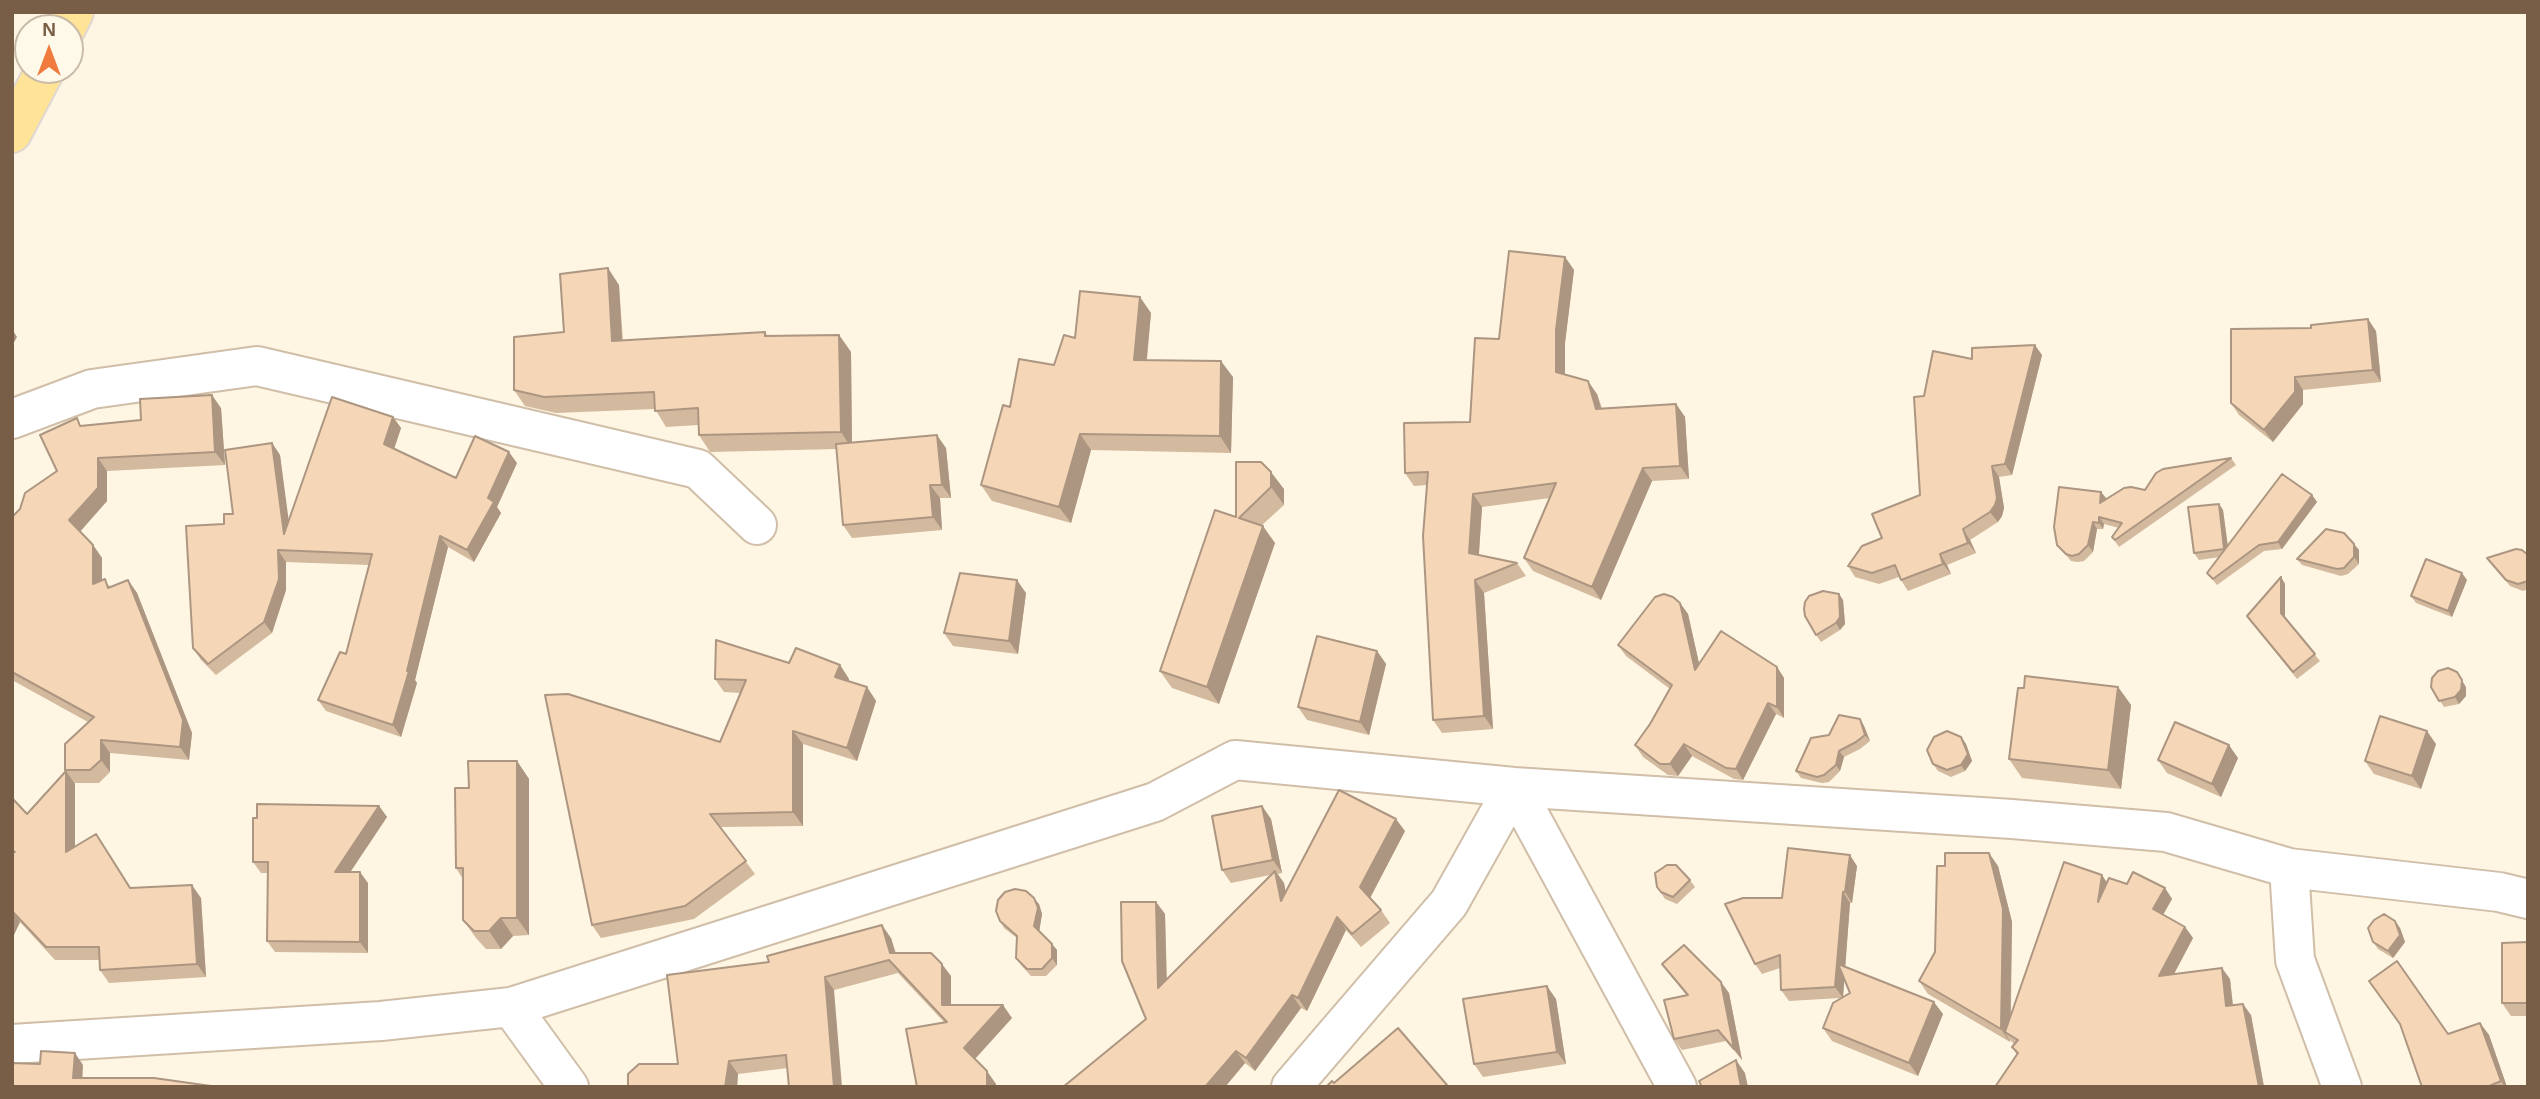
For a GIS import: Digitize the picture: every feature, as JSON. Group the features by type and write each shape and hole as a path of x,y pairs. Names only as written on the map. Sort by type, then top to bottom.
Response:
{"main road":[{"path":"12,133 38,84"}],"street":[{"path":"12,419 92,389 257,366 698,469 757,526"},
{"path":"12,1044 381,1021 511,1007 1156,802 1235,760 1514,787 2012,819 2166,832 2289,868 2499,892 2528,900"},
{"path":"1291,1087 1449,903 1514,787"},
{"path":"1514,787 1677,1087"},
{"path":"2289,868 2295,960 2342,1087"},
{"path":"511,1007 569,1087"}],"building":[{"path":"1509,251 1565,257 1556,330 1556,372 1588,381 1596,409 1676,404 1680,466 1643,468 1592,587 1524,558 1556,483 1473,494 1469,553 1517,563 1475,580 1484,716 1433,720 1423,536 1428,472 1405,473 1404,423 1470,422 1475,338 1499,339"},
{"path":"608,268 612,341 765,332 765,336 839,335 841,432 699,435 698,408 655,411 654,392 544,397 514,390 514,337 564,332 560,274"},
{"path":"1080,291 1140,297 1134,360 1221,361 1220,436 1080,434 1059,507 981,485 1003,405 1010,407 1019,359 1054,365 1064,335 1075,338"},
{"path":"2368,319 2373,370 2295,377 2295,392 2264,430 2231,403 2231,329 2311,328 2311,325"},
{"path":"2035,345 2005,464 1992,466 1997,498 1995,505 1990,512 1963,529 1968,543 1940,554 1943,564 1901,580 1895,565 1872,573 1848,566 1862,546 1882,538 1872,514 1920,495 1914,397 1924,396 1933,351 1972,359 1972,348"},
{"path":"212,395 215,452 98,458 98,488 69,520 93,545 93,584 105,579 108,588 128,580 183,720 180,747 101,740 101,760 90,770 65,770 65,744 94,717 12,672 12,517 20,509 25,493 57,471 40,435 77,418 80,426 141,420 140,399"},
{"path":"332,397 393,417 384,444 456,478 475,436 509,452 488,498 494,502 467,550 440,536 409,671 393,725 318,700 340,652 346,654 372,554 278,550 279,579 264,622 208,664 193,648 186,526 224,524 224,514 233,514 225,450 272,443 284,534"},
{"path":"937,435 942,485 930,485 933,517 843,525 836,444"},
{"path":"2231,458 2115,540 2112,537 2122,523 2099,517 2099,523 2093,522 2088,545 2079,554 2066,554 2057,545 2054,527 2059,487 2101,492 2100,503 2124,488 2145,490 2156,473 2163,469"},
{"path":"1236,462 1261,462 1271,472 1271,487 1239,518 1263,526 1207,687 1160,671 1215,510 1236,517"},
{"path":"2282,474 2312,495 2278,542 2259,545 2213,579 2207,573"},
{"path":"2219,504 2224,549 2194,553 2188,507"},
{"path":"2326,529 2344,533 2354,544 2354,557 2344,568 2337,569 2297,559"},
{"path":"2516,549 2528,555 2528,581 2518,584 2506,580 2487,558"},
{"path":"2426,559 2462,573 2448,611 2411,596"},
{"path":"960,573 1017,580 1009,641 944,633"},
{"path":"2281,577 2281,613 2315,654 2293,672 2247,616"},
{"path":"1823,591 1839,594 1840,617 1836,623 1816,635 1805,616 1805,602 1809,596"},
{"path":"1664,594 1680,603 1695,670 1721,631 1777,667 1777,707 1768,703 1736,769 1726,768 1684,744 1670,764 1660,764 1635,745 1672,685 1618,645 1655,597"},
{"path":"1317,636 1377,651 1360,722 1298,707"},
{"path":"716,640 789,663 796,648 840,665 835,677 867,687 847,748 793,731 793,812 710,814 746,861 685,906 592,925 545,695 568,694 720,742 746,680 715,679"},
{"path":"2448,668 2457,672 2462,680 2461,690 2455,697 2439,701 2431,687 2432,678 2438,671"},
{"path":"2025,676 2118,687 2108,770 2009,759 2018,688 2024,688"},
{"path":"1839,715 1860,719 1865,735 1839,751 1836,765 1824,775 1817,777 1796,771 1811,738 1829,735"},
{"path":"2380,716 2427,731 2412,776 2365,761"},
{"path":"2175,722 2229,745 2212,784 2158,760"},
{"path":"1947,731 1961,737 1968,754 1961,765 1947,770 1933,764 1927,750 1934,737"},
{"path":"468,761 517,761 517,918 501,918 489,931 474,931 463,920 463,868 456,868 455,788 469,788"},
{"path":"66,771 66,852 96,834 130,888 192,885 197,964 100,970 99,947 46,947 12,911 12,852 15,852 12,850 12,798 27,814"},
{"path":"1339,790 1396,819 1360,887 1381,910 1352,934 1337,917 1298,998 1292,995 1246,1058 1236,1051 1205,1087 1063,1087 1146,1019 1122,961 1121,902 1156,902 1158,988 1275,871 1281,901"},
{"path":"257,804 379,806 335,872 360,872 360,942 267,941 268,862 253,862 253,818 257,818"},
{"path":"1262,806 1273,860 1222,870 1212,816"},
{"path":"1788,848 1850,855 1843,892 1835,987 1781,990 1780,955 1755,964 1725,904 1743,898 1782,898"},
{"path":"1945,853 1989,853 2003,909 2001,1029 1919,981 1935,952 1937,866 1945,866"},
{"path":"2064,862 2102,875 2098,902 2109,878 2127,884 2133,872 2165,888 2153,909 2185,927 2159,976 2222,968 2226,1006 2243,1004 2259,1087 1995,1087 2018,1053 2012,1047 2018,1040 2005,1032"},
{"path":"1667,865 1676,865 1690,880 1673,897 1661,892 1657,887 1655,873"},
{"path":"1015,889 1026,891 1034,898 1038,908 1034,926 1052,944 1052,958 1042,969 1027,969 1016,958 1017,936 1000,921 996,911 998,900 1005,892"},
{"path":"2384,914 2395,921 2400,935 2388,951 2373,942 2368,928"},
{"path":"882,925 890,953 931,953 942,964 942,1005 1003,1005 964,1048 987,1071 987,1087 917,1087 906,1029 947,1022 889,960 825,977 834,1087 789,1087 786,1055 729,1061 725,1087 628,1087 628,1074 639,1064 678,1064 667,975 769,962 767,956"},
{"path":"2528,942 2528,1003 2502,1003 2502,943"},
{"path":"1684,945 1721,982 1734,1049 1718,1030 1674,1039 1664,1000 1688,995 1662,964"},
{"path":"2397,961 2448,1034 2480,1023 2501,1081 2487,1087 2422,1087 2400,1024 2369,981"},
{"path":"1838,964 1934,1002 1909,1063 1823,1028 1833,1003 1850,993"},
{"path":"1547,986 1557,1052 1474,1064 1463,999"},
{"path":"1398,1028 1447,1085 1326,1087 1332,1081 1334,1083"},
{"path":"41,1051 75,1053 73,1078 154,1078 218,1087 12,1087 12,1063 40,1064"},
{"path":"1736,1060 1741,1087 1702,1087 1699,1081"}]}
